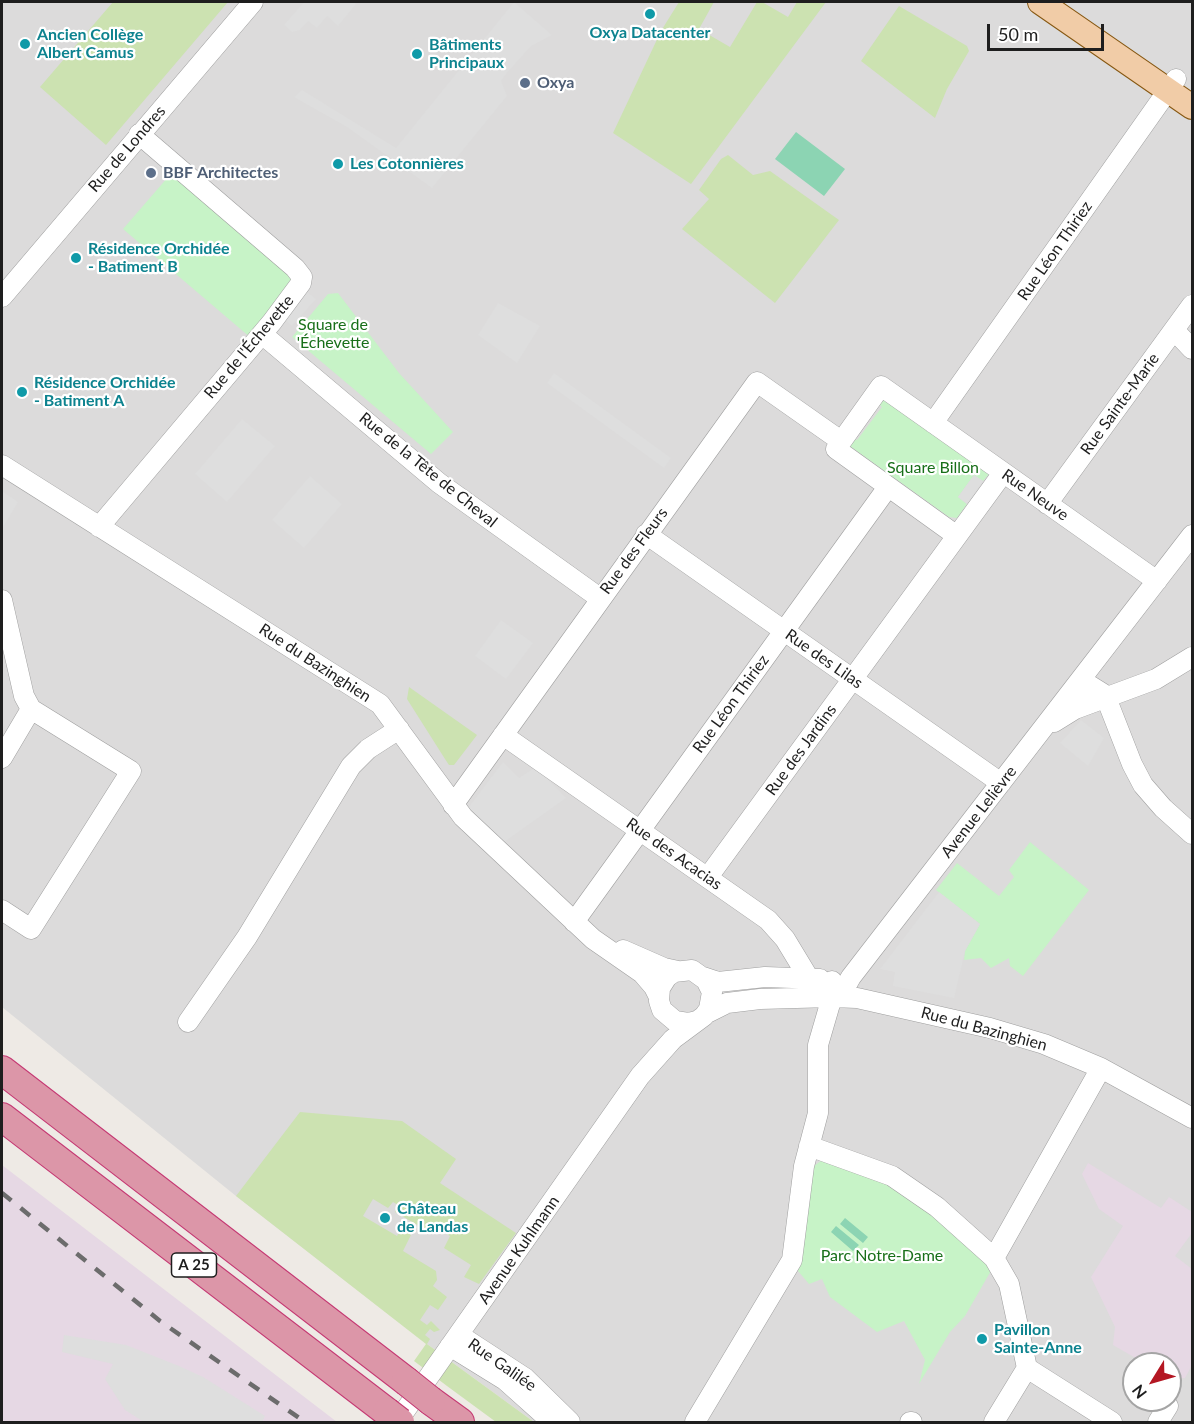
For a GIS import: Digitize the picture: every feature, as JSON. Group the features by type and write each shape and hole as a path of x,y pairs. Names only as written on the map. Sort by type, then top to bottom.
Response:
{"highway":[{"name":"A 25","path":"2,1070 422,1385 459,1422"},
{"name":"A 25","path":"2,1117 395,1419"}],"main road":[{"path":"1040,2 1179,87"},
{"path":"1057,2 1179,87 1192,107"}],"street":[{"name":"Rue de Londres","path":"2,297 253,2"},
{"name":"Rue Léon Thiriez","path":"933,423 1179,87"},
{"name":"Rue de l'Échevette","path":"99,527 262,334 299,288 302,277 300,272 139,134"},
{"name":"Rue Sainte-Marie","path":"1047,504 1192,305"},
{"path":"1174,330 1192,349"},
{"name":"Rue de la Tête de Cheval","path":"262,334 439,483 601,598"},
{"name":"Rue des Fleurs","path":"453,805 757,382 841,441"},
{"name":"Rue Neuve","path":"841,441 881,386 1156,582"},
{"path":"841,441 836,449 957,536 1003,473"},
{"name":"Rue du Bazinghien","path":"2,465 380,704 453,805 598,944 642,973 654,987 660,1003"},
{"name":"Rue Léon Thiriez","path":"574,922 888,487"},
{"name":"Rue des Lilas","path":"646,534 1001,783"},
{"name":"Avenue Lelièvre","path":"838,985 1001,783 1192,535"},
{"name":"Rue des Jardins","path":"708,877 957,536"},
{"path":"2,600 24,696 31,709 130,771 31,929 2,910"},
{"path":"1105,647 1100,663 1101,672 1115,695 1132,764 1143,785 1163,808 1192,834"},
{"path":"1034,740 1066,714 1174,669 1192,657"},
{"path":"1075,687 1089,685 1115,695"},
{"path":"2,758 31,709"},
{"path":"188,1022 247,937 351,766 368,749 399,729"},
{"name":"Rue des Acacias","path":"503,735 708,877 774,926 808,977"},
{"name":"Rue du Bazinghien","path":"574,922 618,947 664,968 678,971"},
{"path":"692,970 703,976 712,992 711,1005 702,1017 688,1023 675,1021 660,1003 664,981 678,971 692,970"},
{"name":"Rue du Bazinghien","path":"703,976 718,982 765,977 808,977 838,985 856,998 999,1030 1044,1044 1101,1068 1192,1118"},
{"path":"803,997 809,989 808,977"},
{"path":"695,1422 792,1260 804,1166 818,1113 818,1045 838,985"},
{"name":"Rue du Bazinghien","path":"702,1017 727,1003 803,997 838,985"},
{"name":"Avenue Kuhlmann","path":"640,1076 663,1029 660,1003"},
{"name":"Avenue Kuhlmann","path":"395,1419 422,1385 640,1076 673,1039 702,1017"},
{"path":"994,1258 1101,1068"},
{"path":"809,1146 884,1172 902,1181 936,1207 994,1258 1006,1275 1027,1368 994,1422"},
{"name":"Rue Galilée","path":"454,1340 552,1422"},
{"name":"Rue Galilée","path":"454,1340 525,1378 570,1422"},
{"path":"1027,1368 1112,1422"}],"shaded area":[{"path":"2,2 1192,2 1192,1422 534,1422 427,1344 236,1196 2,1007"},
{"path":"304,2 354,2 356,4 338,26 327,16 317,28 308,21 300,30 292,32 284,25"},
{"path":"514,2 552,35 531,46 506,74 501,81 507,96 432,188 347,127 294,97 302,90 396,148"},
{"path":"307,292 316,299 292,326 284,319"},
{"path":"498,303 540,326 517,363 478,335"},
{"path":"554,373 671,458 664,468 547,383"},
{"path":"242,419 275,446 227,502 195,474"},
{"path":"974,475 983,481 967,504 958,497"},
{"path":"310,476 342,504 304,548 272,520"},
{"path":"2,491 18,502 2,529"},
{"path":"501,620 533,643 506,679 475,656"},
{"path":"1081,720 1104,738 1088,766 1060,743"},
{"path":"503,762 519,778 536,767 566,798 504,842 468,808"},
{"path":"939,892 980,924 965,951 954,998 893,986 895,972 880,969"},
{"path":"1088,1163 1161,1208 1169,1197 1192,1212 1192,1233 1175,1256 1192,1269 1192,1365 1185,1378 1182,1378 1182,1352 1125,1352 1113,1345 1115,1327 1091,1277 1123,1226 1099,1209 1082,1174"},
{"path":"2,1165 337,1422 2,1422"},
{"path":"64,1335 126,1345 179,1366 203,1377 265,1416 262,1422 144,1422 125,1410 105,1379 113,1364 62,1352"}],"green space":[{"path":"113,2 228,2 106,145 40,87"},
{"path":"679,2 714,2 699,29 730,47 757,2 762,2 788,17 797,2 826,2 691,184 613,133 661,31"},
{"path":"899,6 967,46 969,51 947,89 935,118 861,61"},
{"path":"796,132 845,169 824,196 775,159"},
{"path":"728,155 753,175 770,171 839,220 775,303 682,229 709,199 699,190 721,159"},
{"name":"Square de 'Échevette","path":"168,177 183,180 289,272 292,282 251,338 123,229"},
{"name":"Square de 'Échevette","path":"338,293 399,373 453,432 431,454 292,337 328,294"},
{"name":"Square Billon","path":"885,397 989,474 983,481 974,475 958,497 967,504 957,518 949,517 847,444 849,434 857,440 882,407 874,400"},
{"path":"409,687 477,735 454,765 449,765 407,699"},
{"path":"1030,842 1089,890 1023,976 1010,966 1009,958 991,968 981,958 964,960 965,951 980,924 936,890 957,863 999,896 1014,877 1009,870"},
{"path":"300,1112 402,1121 456,1159 440,1183 516,1233 479,1284 464,1277 471,1265 444,1248 450,1236 437,1228 433,1234 395,1212 398,1205 393,1202 388,1208 373,1199 363,1216 397,1236 401,1229 411,1235 403,1251 436,1271 437,1280 433,1286 447,1297 438,1310 430,1305 420,1320 427,1325 431,1321 440,1330 434,1332 430,1329 425,1335 430,1339 427,1344 534,1422 496,1422 414,1361 426,1344 236,1196"},
{"name":"Parc Notre-Dame","path":"825,1158 896,1188 969,1244 992,1269 965,1316 950,1332 919,1384 925,1360 904,1321 877,1332 830,1297 822,1279 809,1284 798,1271 811,1168"},
{"path":"845,1218 868,1237 863,1243 840,1224"},
{"path":"836,1226 859,1245 853,1251 831,1232"}],"railway":[{"path":"2,1193 160,1321 305,1422"}],"place":[{"name":"Oxya Datacenter","path":"650,14"},
{"name":"Ancien Collège Albert Camus","path":"25,44"},
{"name":"Bâtiments Principaux","path":"417,54"},
{"name":"Oxya","path":"525,83"},
{"name":"Les Cotonnières","path":"338,164"},
{"name":"BBF Architectes","path":"151,173"},
{"name":"Résidence Orchidée - Batiment B","path":"76,258"},
{"name":"Résidence Orchidée - Batiment A","path":"22,392"},
{"name":"Château de Landas","path":"385,1218"},
{"name":"Pavillon Sainte-Anne","path":"982,1339"}]}
